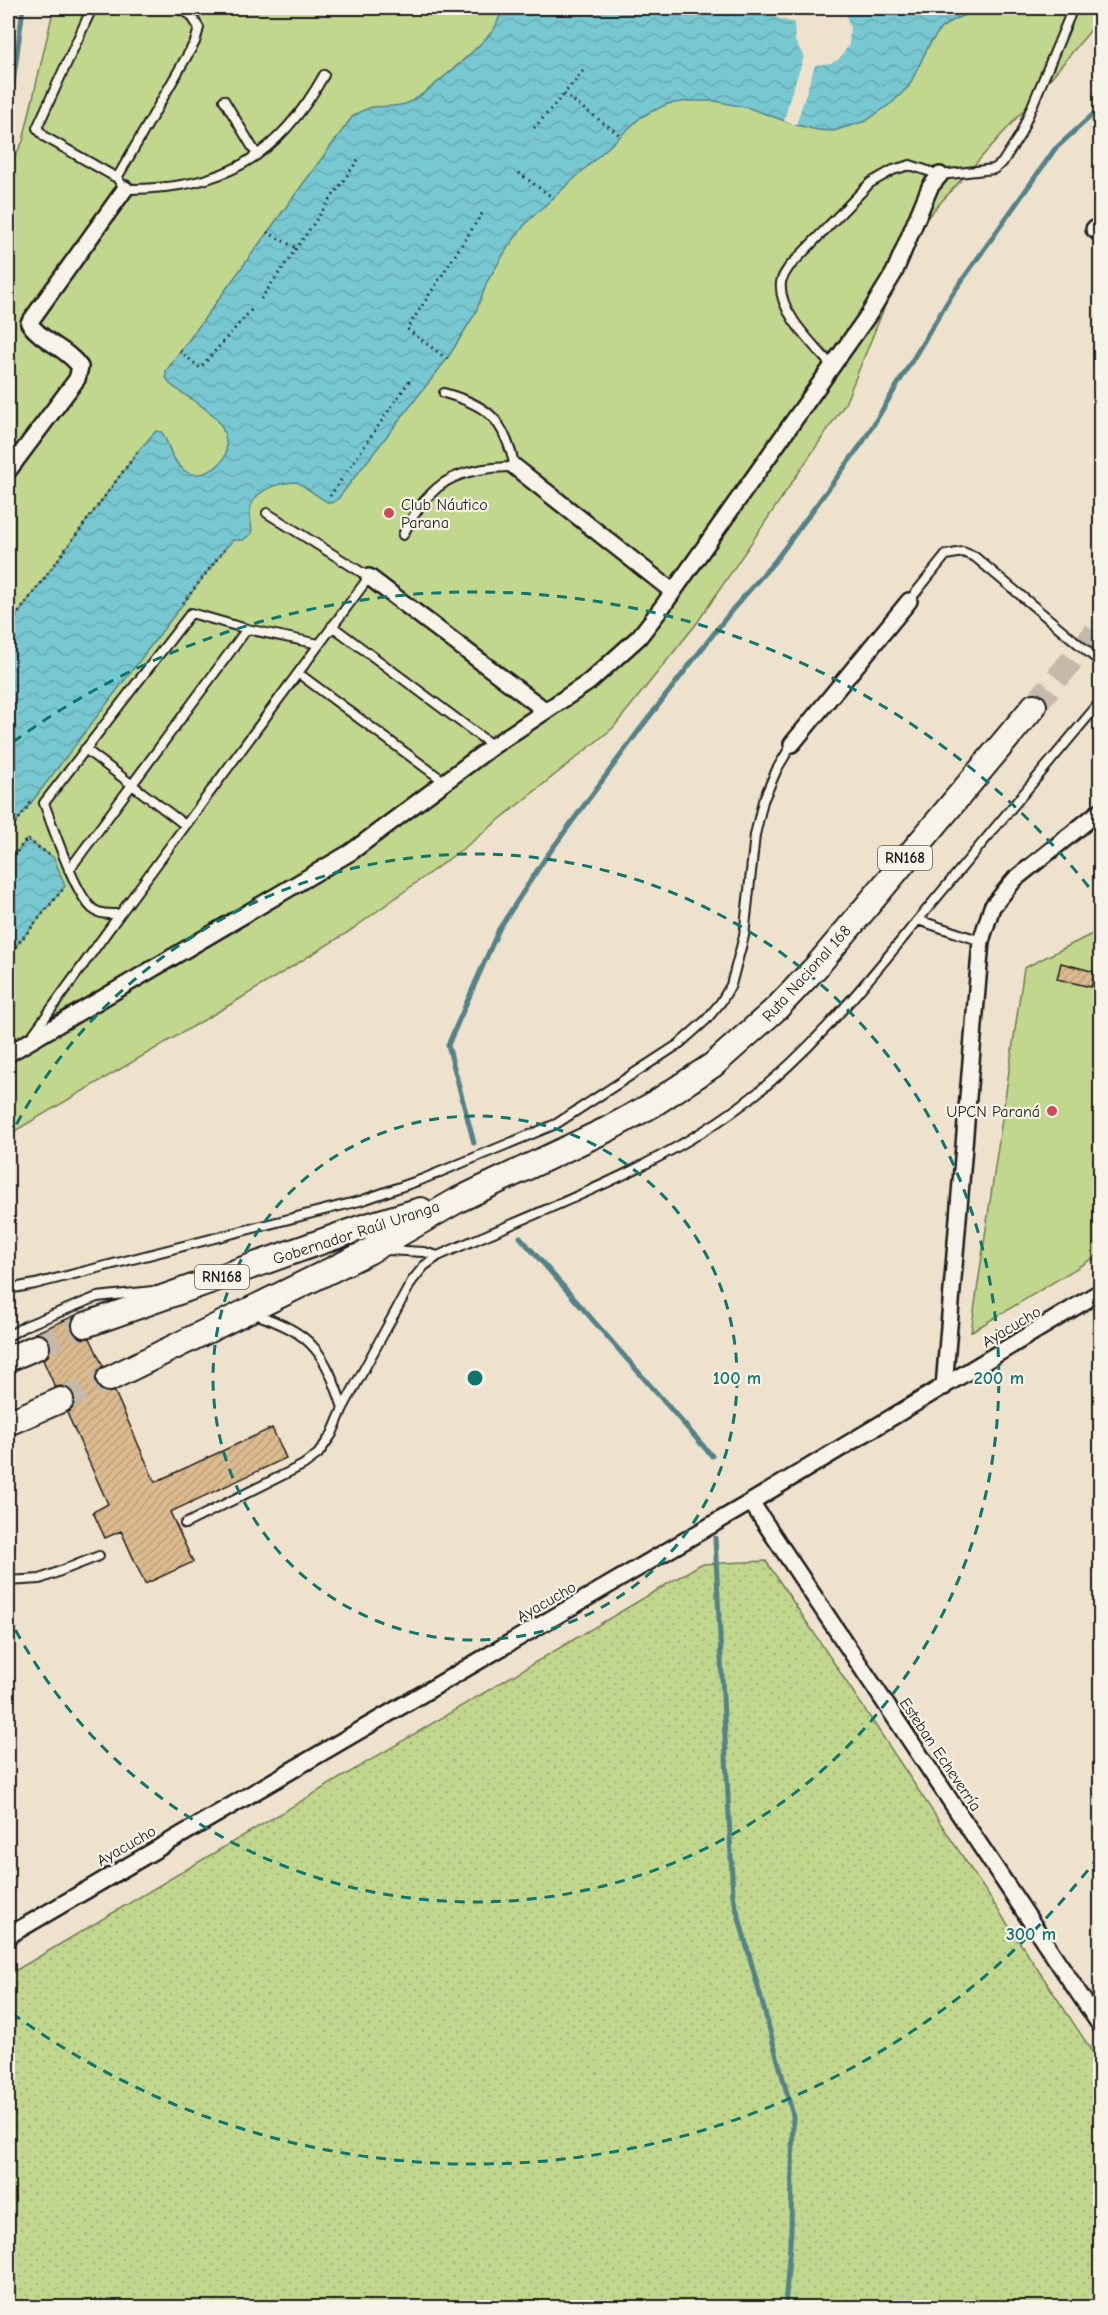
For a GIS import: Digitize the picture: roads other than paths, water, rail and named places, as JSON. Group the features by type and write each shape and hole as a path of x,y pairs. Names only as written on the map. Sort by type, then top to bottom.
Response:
{"highway":[{"name":"Ruta Nacional 168","path":"522,1172 651,1105 713,1065 738,1044 777,1008 816,966 1034,706"},
{"name":"Gobernador Raúl Uranga","path":"109,1378 368,1251 458,1200 522,1172"},
{"name":"Gobernador Raúl Uranga","path":"85,1325 360,1228 458,1200"},
{"path":"8,1359 37,1347"},
{"path":"8,1423 61,1400"}],"street":[{"path":"8,1054 351,852 493,746 589,682 639,637 869,314 894,273 930,187 940,175"},
{"path":"8,471 77,379 80,367 73,357 35,331 29,323 121,183"},
{"path":"514,467 672,591"},
{"path":"369,577 546,711"},
{"path":"792,744 909,601"},
{"path":"944,1387 981,941 992,907 1015,879 1101,811"},
{"name":"Ayacucho","path":"8,1936 751,1502 1101,1292"},
{"name":"Esteban Echeverría","path":"751,1502 1101,2025"}],"lane":[{"path":"92,8 37,128 45,137 121,183 160,189 194,184 227,172 257,155 284,132 299,114 324,75"},
{"path":"121,183 195,42 199,28 191,15 177,8"},
{"path":"832,366 788,313 782,299 781,281 789,267 870,183 892,170 910,165 940,175 994,169 1002,163 1020,135 1073,8"},
{"path":"224,100 257,155"},
{"path":"403,535 415,510 434,489 458,474 485,467 514,467 508,440 493,417 470,401 444,393"},
{"path":"27,1043 369,577 267,513"},
{"path":"909,601 938,562 953,552 963,552 975,557 1101,662"},
{"path":"120,914 107,914 94,910 87,903 69,870 44,803 190,613 247,629 319,644"},
{"path":"332,627 493,746"},
{"path":"69,870 247,629"},
{"path":"298,673 445,782"},
{"path":"185,1524 303,1465 318,1454 332,1434 343,1408 412,1281 424,1266 438,1256 622,1175 664,1154 743,1104 810,1045 847,1006 1101,702"},
{"path":"8,1289 363,1200 423,1179 556,1124 679,1044 706,1020 731,985 744,936 755,835 763,801 777,769 792,744"},
{"path":"84,749 185,825"},
{"path":"918,920 981,941"},
{"path":"368,1251 424,1252 438,1256"},
{"path":"8,1336 25,1326 98,1297 188,1289"},
{"path":"246,1311 295,1330 311,1342 329,1369 343,1408"},
{"path":"8,1581 40,1579 99,1556"}],"water":[{"path":"503,8 997,8 975,11 941,28 929,45 909,86 893,102 866,121 833,131 818,130 796,125 749,108 715,101 667,104 641,117 527,222 508,247 488,280 475,314 447,359 337,500 332,503 327,502 297,482 266,489 254,499 250,514 252,533 243,540 233,540 224,550 8,833 8,627 139,450 156,431 162,432 177,463 190,474 210,471 221,463 226,452 226,438 220,425 211,413 170,384 166,371 352,117 368,108 397,106 413,100 451,71 487,37 495,27"},
{"path":"27,839 54,858 65,886 8,956 8,848 15,854"}],"waterway":[{"path":"8,97 13,84 23,8"},
{"path":"474,1143 448,1045 499,929 544,860 640,729 732,610 775,561 863,442 951,296 1055,149 1100,108"},
{"path":"520,1237 712,1456"},
{"path":"715,1538 733,1896 793,2115 791,2231 785,2308"}],"tunnel":[{"path":"1034,706 1100,627"},
{"path":"37,1347 85,1325"},
{"path":"61,1400 109,1379"}],"place":[{"name":"Club Náutico Parana","path":"389,513"},
{"name":"UPCN Paraná","path":"1052,1111"}]}
